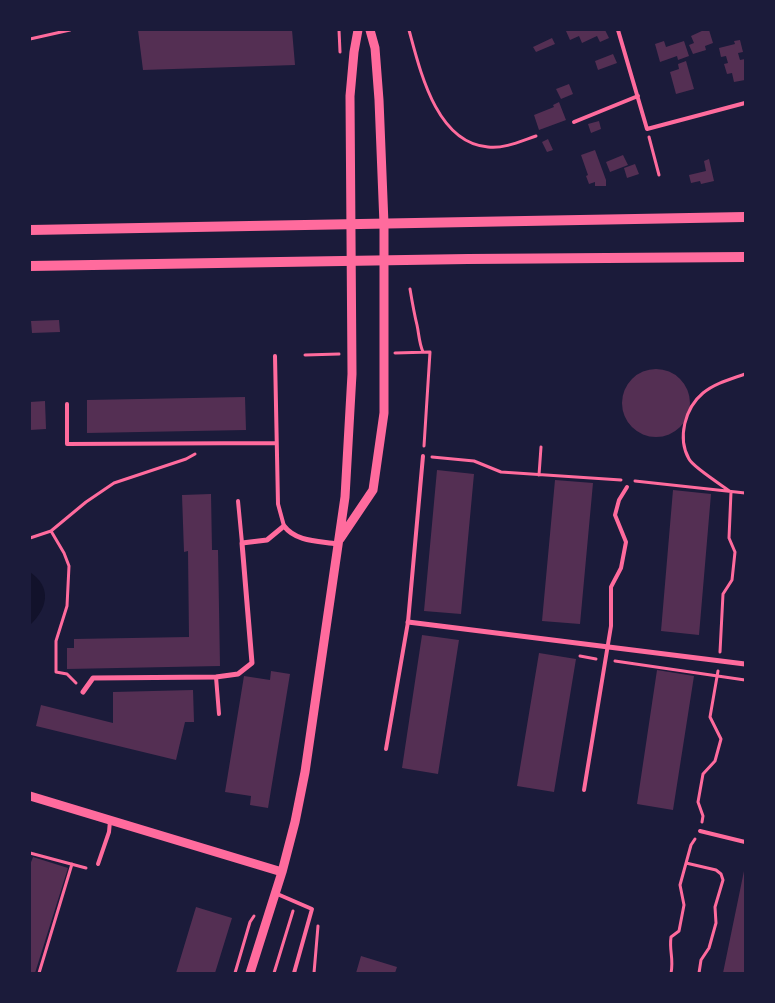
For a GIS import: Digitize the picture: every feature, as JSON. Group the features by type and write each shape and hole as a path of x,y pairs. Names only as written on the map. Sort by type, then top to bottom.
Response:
{"main road":[{"path":"30,230 745,217"},
{"path":"30,266 352,260 745,257"}],"street":[{"path":"250,973 282,872 305,772 345,497 352,374 350,96 358,30"},
{"path":"337,544 373,490 384,413 384,224 379,100 375,48 370,30"},
{"path":"83,692 93,678 216,677 238,674 252,663 242,543 268,540 284,526 290,534 303,539 337,544"},
{"path":"408,622 745,664"},
{"path":"30,796 282,872"}],"lane":[{"path":"618,30 647,129 745,103"},
{"path":"574,122 638,96"},
{"path":"275,356 278,504 284,526"},
{"path":"67,404 67,444 211,445 276,443"},
{"path":"386,749 408,622 424,456"},
{"path":"584,790 611,626 611,587 621,568 626,542 614,515 619,500 627,487"},
{"path":"238,501 242,543"},
{"path":"216,677 219,714"},
{"path":"98,864 109,832 110,821"},
{"path":"700,831 745,842"},
{"path":"275,893 312,909 294,973"}],"path":[{"path":"30,39 70,30"},
{"path":"408,30 428,92 440,114 454,131 472,144 489,148 512,144 536,136"},
{"path":"647,129 659,175"},
{"path":"410,289 422,352"},
{"path":"385,353 430,352 424,456 474,461 501,472 630,481 745,493"},
{"path":"305,355 341,354"},
{"path":"731,492 689,460 683,438 684,428 692,405 703,392 722,382 745,374"},
{"path":"30,538 51,530 86,502 114,483 186,460 211,445"},
{"path":"538,475 541,447"},
{"path":"672,973 674,961 670,949 671,937 679,931 684,905 680,885 691,845 700,831 703,816 698,802 703,774 715,761 720,739 710,717 719,660 723,594 732,580 735,552 729,538 731,492"},
{"path":"51,530 69,566 67,606 56,641 56,672 67,674 83,692"},
{"path":"30,853 86,868"},
{"path":"686,863 716,870 721,874 723,880 715,907 716,923 709,948 701,960 699,973"},
{"path":"39,973 72,864"},
{"path":"274,973 296,902"},
{"path":"312,909 317,912 319,931 314,973"}],"shaded area":[{"path":"30,572 42,584 45,598 41,612 30,625"}],"building":[{"path":"138,30 292,30 295,65 143,70"},
{"path":"605,30 609,38 600,42 597,36 582,43 579,36 570,40 566,31"},
{"path":"704,30 709,30 713,43 705,46 706,50 693,54 689,45 694,43 691,36"},
{"path":"552,38 555,44 536,52 533,47"},
{"path":"740,40 743,52 738,53 740,60 745,59 745,80 734,82 732,73 727,74 724,64 728,63 726,56 721,57 719,48 735,44 734,41"},
{"path":"664,41 666,47 684,41 689,56 678,60 677,56 660,62 655,44"},
{"path":"613,54 617,63 598,70 595,61"},
{"path":"686,61 694,89 676,94 670,72 679,69 678,64"},
{"path":"569,84 573,94 561,99 556,89"},
{"path":"559,102 566,120 539,130 534,115 554,107 553,105"},
{"path":"599,121 601,129 591,133 588,124"},
{"path":"548,139 553,150 547,152 542,142"},
{"path":"595,150 606,180 606,186 595,186 595,182 589,184 586,176 588,175 581,155"},
{"path":"623,155 628,165 610,172 606,162"},
{"path":"709,159 714,181 701,184 700,181 691,183 689,175 706,171 704,161"},
{"path":"635,164 639,174 627,178 624,168"},
{"path":"59,320 60,332 32,333 31,321"},
{"path":"656,369 669,372 680,379 687,390 690,403 687,416 680,427 669,434 656,437 643,434 632,427 625,416 622,403 625,390 632,379 643,372"},
{"path":"245,397 246,430 87,433 87,400"},
{"path":"45,401 46,429 30,430 30,402"},
{"path":"437,470 474,474 461,614 424,611"},
{"path":"555,480 593,483 580,624 542,621"},
{"path":"673,490 711,494 699,635 661,631"},
{"path":"211,494 212,550 218,550 220,666 67,669 67,648 74,648 74,639 189,637 188,551 184,552 182,495"},
{"path":"422,635 459,640 438,774 402,768"},
{"path":"539,653 576,659 554,792 517,786"},
{"path":"657,670 694,676 673,810 637,804"},
{"path":"271,671 290,674 268,808 250,805 251,796 225,792 244,676 270,680"},
{"path":"193,690 194,722 185,722 176,760 36,726 41,705 113,723 113,692"},
{"path":"33,857 68,868 35,973 30,973 30,865"},
{"path":"744,871 745,973 723,973"},
{"path":"196,907 232,918 215,973 176,973"},
{"path":"361,956 397,967 395,973 356,973"}]}
